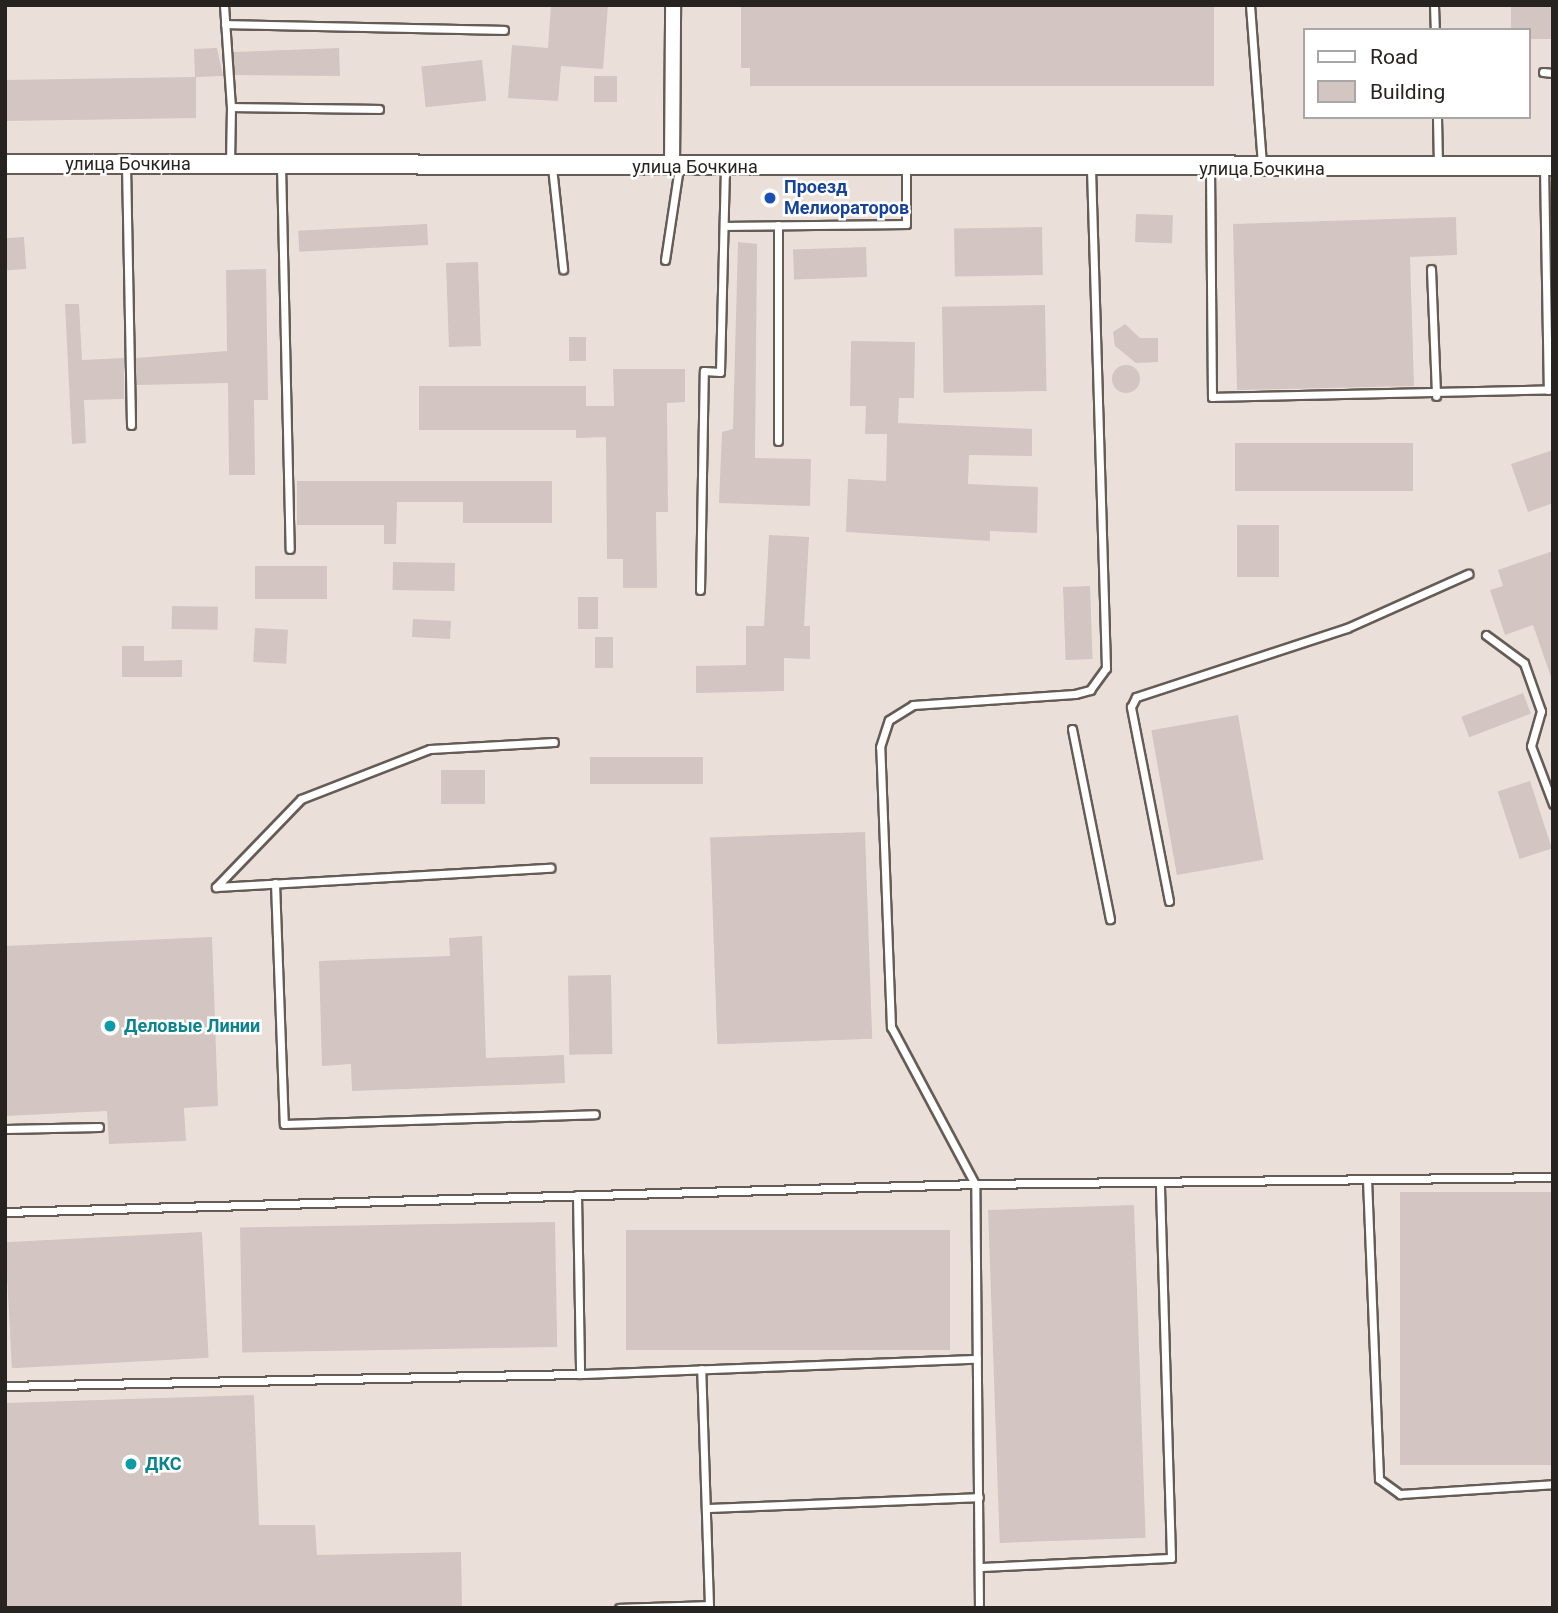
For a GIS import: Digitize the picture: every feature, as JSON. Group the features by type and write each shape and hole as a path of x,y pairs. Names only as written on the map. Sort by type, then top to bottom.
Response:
{"street":[{"path":"673,5 676,166"},
{"name":"улица Бочкина","path":"5,164 1262,170 1548,166"}],"lane":[{"path":"224,5 231,107 230,164"},
{"path":"1250,5 1262,170"},
{"path":"1434,5 1435,28"},
{"path":"225,24 504,30"},
{"path":"1543,72 1553,72"},
{"path":"231,107 379,109"},
{"path":"1437,119 1438,169"},
{"path":"125,164 131,425"},
{"path":"281,165 290,549"},
{"path":"665,260 676,166"},
{"path":"1210,169 1212,397 1436,396 1550,390 1548,166"},
{"path":"552,167 563,269"},
{"path":"700,590 704,371 720,372 725,167"},
{"path":"724,226 906,224 906,167"},
{"path":"979,1608 975,1184 891,1027 880,747 889,720 913,705 1076,694 1090,690 1106,668 1091,168"},
{"path":"778,225 778,441"},
{"path":"1431,269 1436,396"},
{"path":"1169,901 1131,707 1136,697 1348,628 1468,574"},
{"path":"1486,635 1524,663 1541,711 1531,746 1553,804"},
{"path":"1072,729 1110,919"},
{"path":"550,868 216,887 301,799 429,749 554,742"},
{"path":"275,883 284,1124 595,1114"},
{"path":"5,1129 99,1126"},
{"path":"5,1212 975,1184 1553,1177"},
{"path":"1367,1179 1379,1479 1400,1494 1553,1484"},
{"path":"979,1567 1171,1558 1160,1182"},
{"path":"577,1195 580,1374"},
{"path":"5,1386 580,1374 977,1359"},
{"path":"619,1608 709,1605 701,1369"},
{"path":"706,1508 979,1497"}],"building":[{"path":"551,5 608,5 603,69 561,66 558,101 508,98 512,45 548,48"},
{"path":"741,5 1214,5 1214,86 750,86 750,68 741,68"},
{"path":"1511,5 1553,5 1553,39 1530,39 1530,28 1511,28"},
{"path":"217,48 223,76 196,77 196,118 5,121 5,80 195,77 194,49"},
{"path":"339,48 340,76 235,75 233,52"},
{"path":"482,60 486,101 426,107 421,66"},
{"path":"594,76 617,76 617,102 594,102"},
{"path":"1136,214 1173,215 1172,243 1135,242"},
{"path":"1456,217 1457,255 1410,257 1414,386 1237,390 1233,224"},
{"path":"427,224 428,245 299,252 298,231"},
{"path":"1042,227 1043,275 955,277 954,229"},
{"path":"24,237 26,269 7,270 5,238"},
{"path":"738,242 757,244 755,458 811,459 810,506 719,503 722,432 733,429"},
{"path":"866,247 867,277 794,280 793,250"},
{"path":"478,262 481,346 449,347 446,263"},
{"path":"266,269 268,400 254,400 255,475 229,475 228,383 136,385 136,358 227,351 226,270"},
{"path":"65,304 79,304 82,360 124,358 124,399 84,400 86,443 72,444"},
{"path":"1045,305 1047,391 944,393 942,307"},
{"path":"1125,324 1140,338 1158,338 1158,362 1136,363 1115,346 1113,332"},
{"path":"569,337 586,337 586,361 569,361"},
{"path":"851,341 915,342 914,398 899,398 898,423 1032,429 1032,456 969,455 968,484 1038,487 1037,533 990,531 990,541 846,532 848,479 886,481 887,434 865,434 866,406 850,406"},
{"path":"1126,365 1136,369 1140,379 1136,389 1126,393 1116,389 1112,379 1116,369"},
{"path":"613,369 685,369 685,402 667,403 668,512 656,512 657,588 623,588 623,559 607,559 606,437 576,438 576,430 419,430 419,386 586,386 586,406 614,406"},
{"path":"1235,443 1413,443 1413,491 1235,491"},
{"path":"1553,450 1553,503 1528,512 1511,464"},
{"path":"297,481 552,481 552,523 463,523 463,502 397,502 396,544 384,544 384,525 297,525"},
{"path":"1237,525 1279,525 1279,577 1237,577"},
{"path":"769,535 809,537 804,626 810,626 810,659 784,658 784,691 696,693 696,666 746,665 746,626 764,626"},
{"path":"1553,551 1551,677 1533,625 1505,635 1490,590 1503,586 1498,570"},
{"path":"393,562 455,563 455,591 393,590"},
{"path":"255,566 327,566 327,599 255,599"},
{"path":"1090,586 1093,659 1066,660 1063,587"},
{"path":"578,597 598,597 598,629 578,629"},
{"path":"172,606 218,607 218,630 172,629"},
{"path":"413,619 451,621 450,639 412,637"},
{"path":"255,628 288,630 286,664 253,662"},
{"path":"595,637 613,637 613,668 595,668"},
{"path":"122,646 144,646 144,661 182,660 182,677 122,677"},
{"path":"1523,693 1531,714 1469,737 1461,717"},
{"path":"1238,715 1264,860 1177,875 1151,730"},
{"path":"590,757 703,757 703,784 590,784"},
{"path":"441,770 485,770 485,804 441,804"},
{"path":"1530,781 1552,849 1520,859 1498,792"},
{"path":"865,832 872,1039 717,1044 710,837"},
{"path":"482,936 486,1058 564,1055 565,1083 352,1091 351,1064 322,1066 319,961 450,956 449,938"},
{"name":"Деловые Линии","path":"212,937 218,1106 184,1108 186,1141 109,1144 107,1111 5,1116 5,946"},
{"path":"611,975 612,1054 569,1055 568,976"},
{"path":"1400,1192 1553,1192 1553,1465 1400,1465"},
{"path":"1134,1205 1146,1538 1000,1543 988,1210"},
{"path":"555,1222 557,1347 242,1352 240,1227"},
{"path":"626,1230 950,1230 950,1350 626,1350"},
{"path":"202,1232 209,1358 12,1368 5,1242"},
{"name":"ДКС","path":"254,1395 259,1525 315,1525 317,1555 461,1552 462,1608 5,1608 5,1403"}],"place":[{"name":"Проезд Мелиораторов","path":"770,198"},
{"name":"Деловые Линии","path":"110,1026"},
{"name":"ДКС","path":"131,1464"}]}
